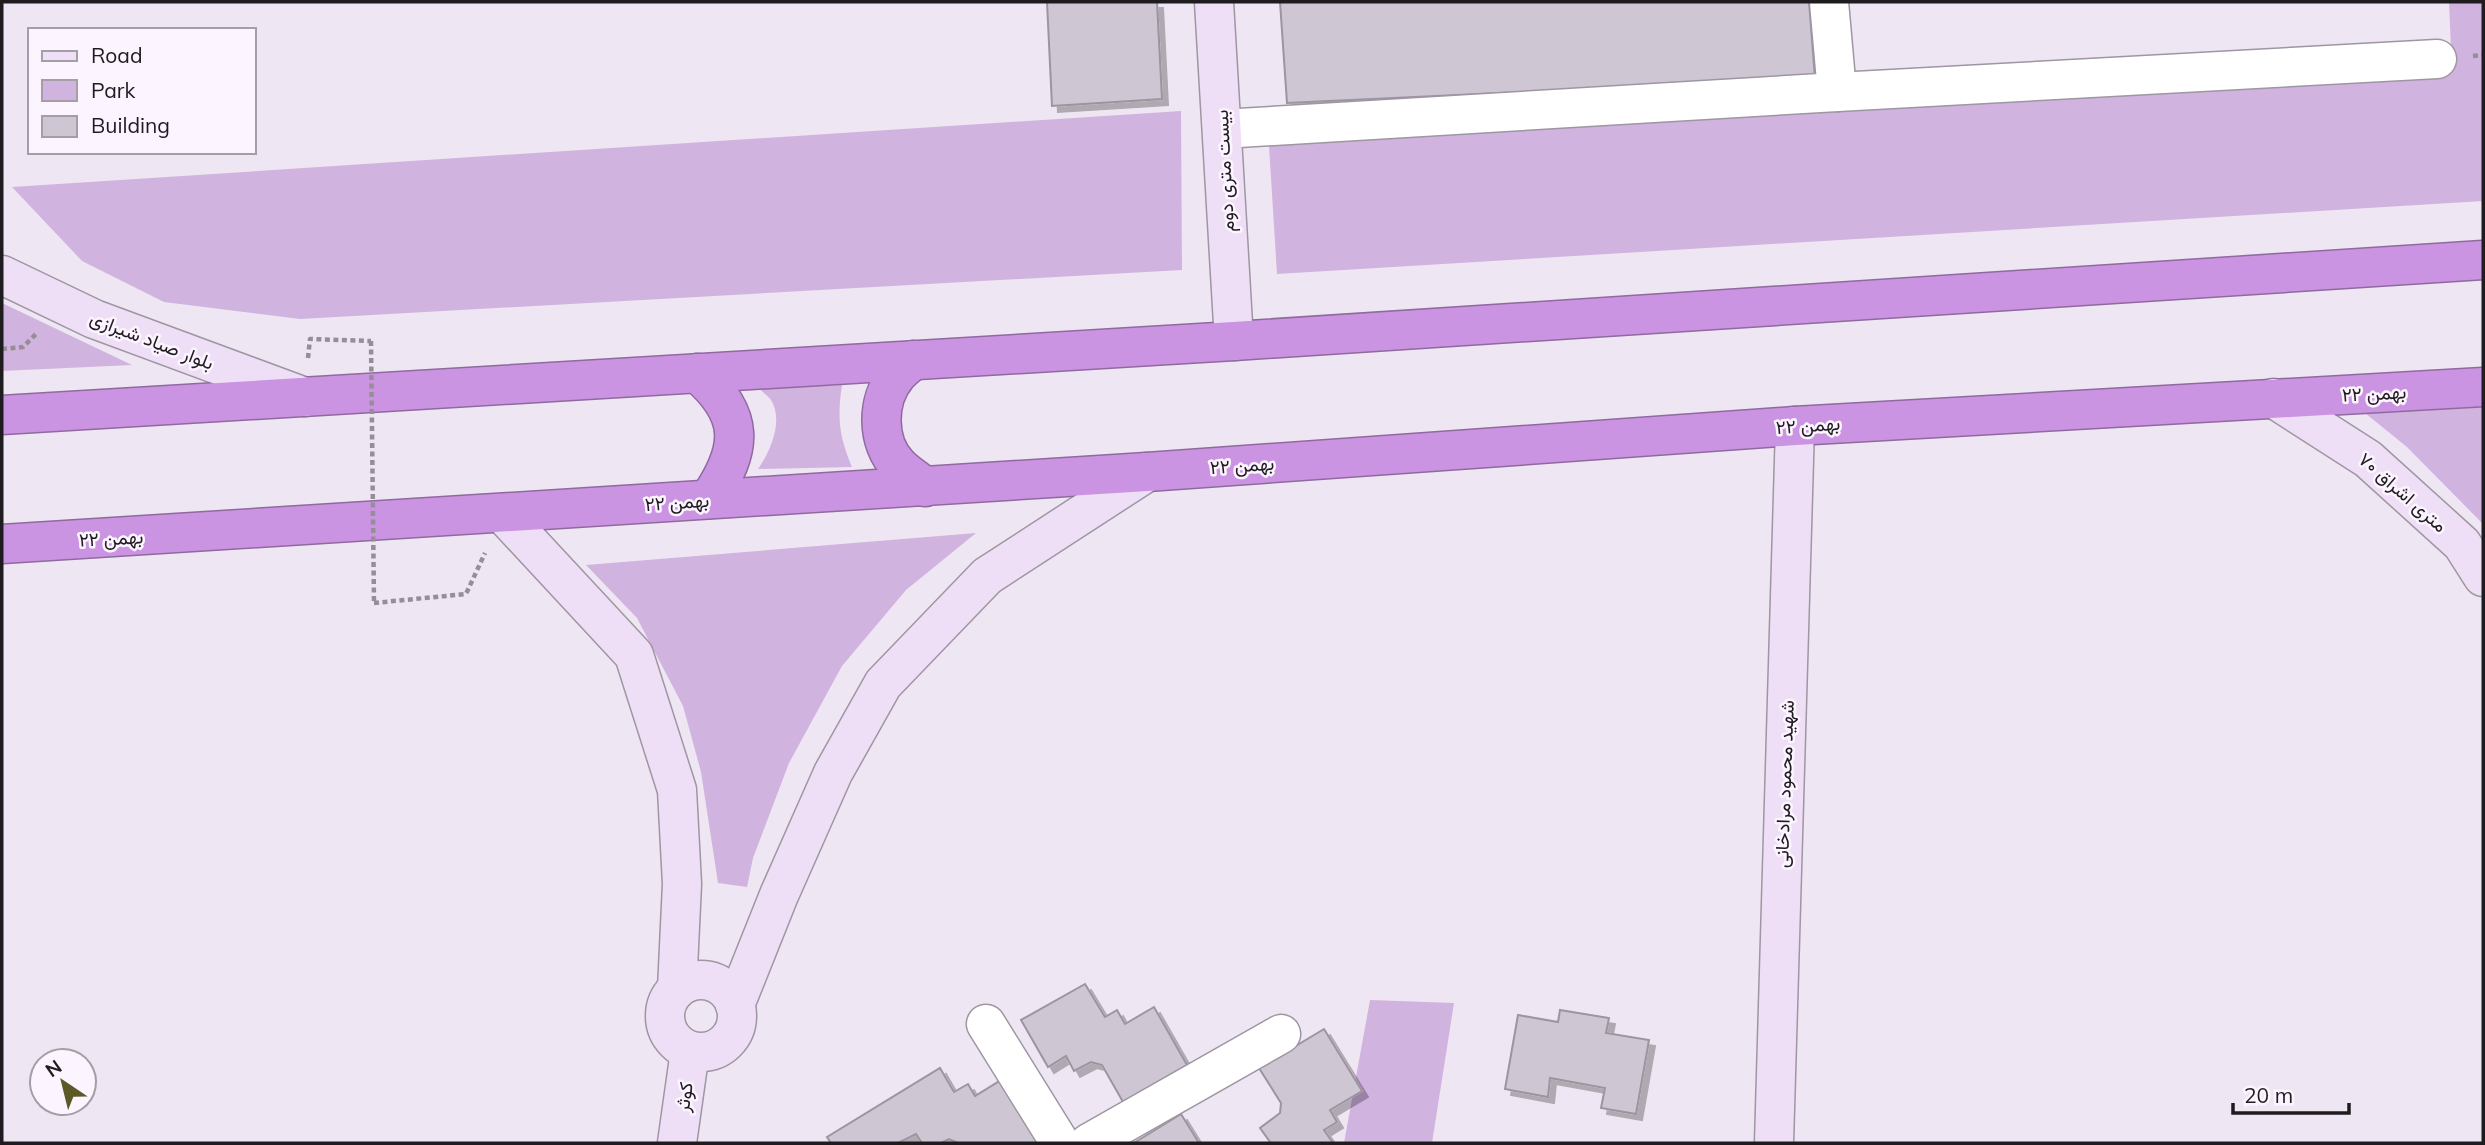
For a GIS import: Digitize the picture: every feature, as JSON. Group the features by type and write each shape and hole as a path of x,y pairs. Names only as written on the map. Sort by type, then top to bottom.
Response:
{"highway":[{"path":"2,415 1234,341 2483,260"},
{"path":"913,360 896,376 885,397 881,421 885,444 897,464 925,487"},
{"path":"697,373 715,388 727,407 734,429 733,452 726,474 709,499"},
{"name":"۲۲ بهمن","path":"2,544 925,487 1795,426 2483,387"}],"main road":[{"name":"بیست متری دوم","path":"1214,2 1234,341"},
{"path":"2446,261 2483,238"},
{"name":"بلوار صیاد شیرازی","path":"2,275 94,319 304,397"},
{"name":"۷۰ متری اشراق","path":"2273,398 2368,459 2462,544 2483,577"},
{"name":"شهید محمود مرادخانی","path":"1774,1143 1795,426"},
{"path":"735,1005 779,895 833,773 884,684 987,576 1147,472"},
{"path":"503,514 634,655 677,790 682,884 677,989"},
{"path":"710,981 730,994 735,1005 736,1020 731,1035 720,1046 706,1052 690,1051 677,1043 667,1031 665,1016 668,1001 677,989 687,982 710,981"},
{"name":"کوثر","path":"677,1143 690,1051"}],"street":[{"path":"1829,2 1837,92"},
{"path":"1222,129 2437,59"},
{"path":"986,1024 1060,1143"},
{"path":"1089,1143 1281,1034"}],"path":[{"path":"310,339 371,341 374,603 466,594"}],"green space":[{"path":"2449,2 2483,2 2483,201 1277,274 1269,146 2452,73"},
{"path":"1181,111 1182,270 300,319 164,302 82,261 12,187"},
{"path":"2,303 132,365 2,371"},
{"path":"842,385 840,427 852,467 758,469 771,445 776,427 775,408 759,388"},
{"path":"2483,407 2483,524 2407,447 2365,413"},
{"path":"976,533 906,590 842,666 789,763 753,858 747,887 718,883 701,772 683,706 637,618 586,565"},
{"path":"1370,1000 1454,1003 1432,1143 1344,1143"}],"building":[{"path":"1047,2 1157,2 1162,99 1052,106"},
{"path":"1280,2 1809,2 1815,78 1287,103"},
{"path":"1085,984 1105,1017 1117,1010 1125,1024 1154,1007 1187,1065 1123,1102 1102,1065 1091,1062 1074,1071 1066,1056 1048,1067 1021,1020"},
{"path":"1560,1010 1609,1018 1606,1033 1649,1040 1636,1114 1601,1108 1605,1088 1550,1078 1548,1097 1505,1089 1518,1015 1558,1022"},
{"path":"1324,1029 1362,1091 1330,1110 1337,1122 1324,1130 1333,1143 1269,1143 1260,1128 1280,1113 1281,1103 1259,1068"},
{"path":"940,1068 954,1092 968,1084 975,1096 1006,1077 1044,1139 1036,1143 958,1143 949,1139 941,1143 922,1143 916,1134 898,1143 831,1143 827,1137"},
{"path":"1181,1114 1199,1143 1134,1143"}]}
